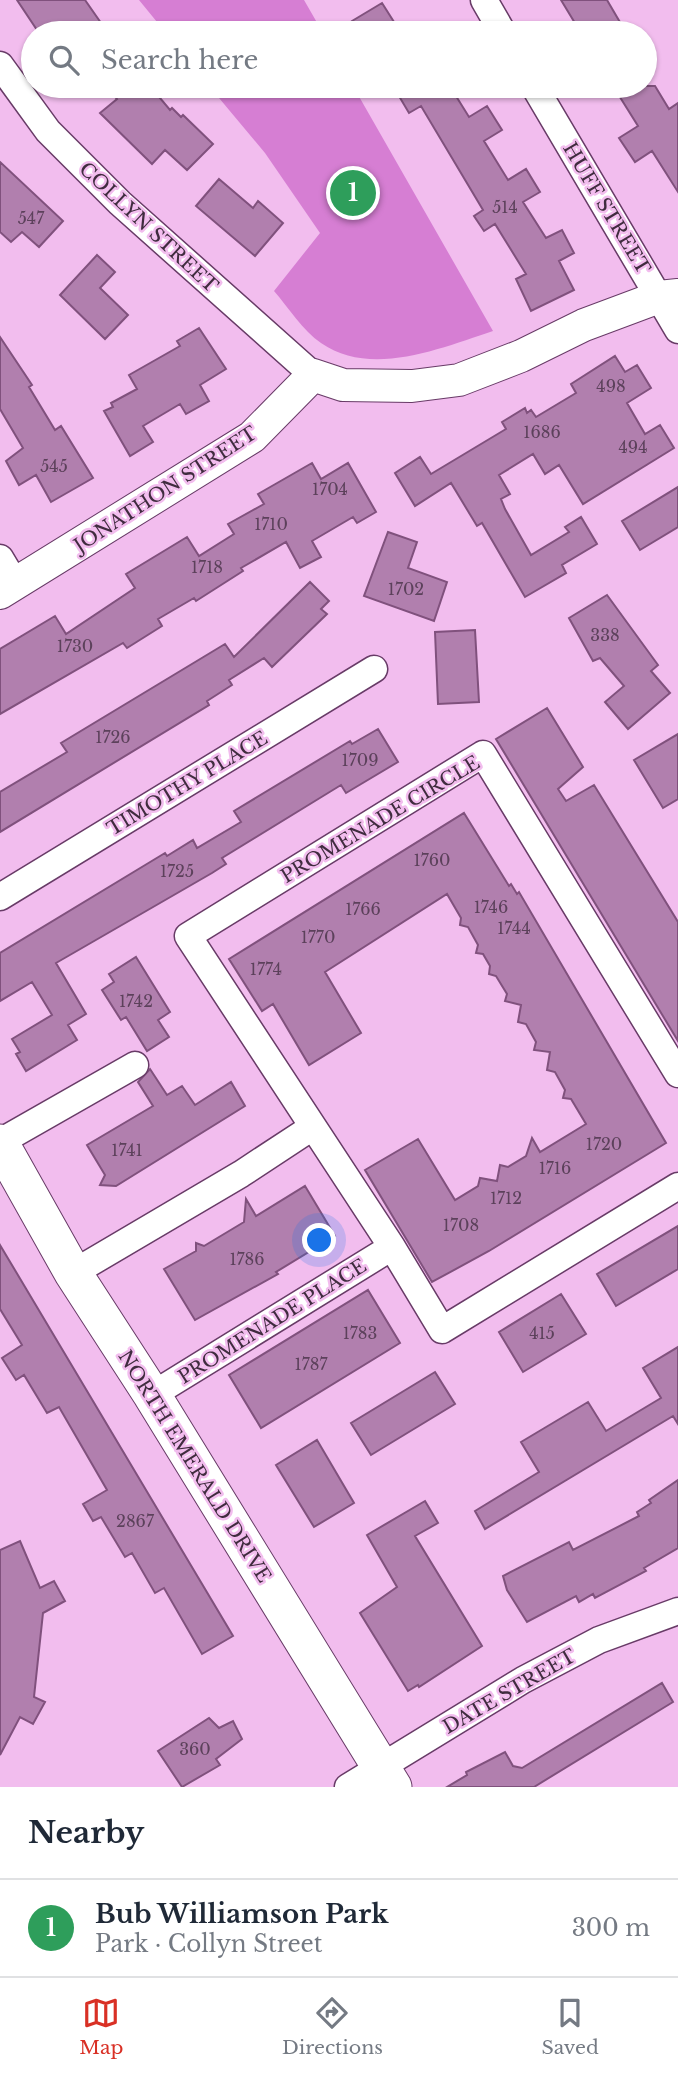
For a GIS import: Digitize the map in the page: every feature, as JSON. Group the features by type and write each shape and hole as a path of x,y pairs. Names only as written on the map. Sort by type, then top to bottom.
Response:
{"main road":[{"name":"NORTH EMERALD DRIVE","path":"0,1143 73,1273 152,1395 387,1777"}],"street":[{"path":"484,0 496,21"},
{"name":"COLLYN STREET","path":"0,65 21,94"},
{"name":"COLLYN STREET","path":"24,98 48,131 120,203 313,375"},
{"name":"HUFF STREET","path":"542,98 669,296 678,330"},
{"path":"313,375 343,385 412,386 459,380 521,356 584,325 669,296"},
{"name":"JONATHON STREET","path":"5,578 252,437 313,375"},
{"name":"TIMOTHY PLACE","path":"0,897 374,669"},
{"name":"PROMENADE CIRCLE","path":"678,1074 483,754 188,936 311,1128 392,1247 442,1330 678,1186"},
{"path":"0,1143 135,1065"},
{"path":"73,1273 241,1174 311,1128"},
{"name":"PROMENADE PLACE","path":"152,1395 392,1247"},
{"name":"DATE STREET","path":"348,1787 387,1777 523,1680 577,1651 678,1611"}],"shaded area":[{"path":"139,0 304,0 316,21 156,21"},
{"path":"219,98 360,98 493,331 429,351 384,359 341,353 314,338 274,291 320,233 265,153"}],"building":[{"path":"17,0 85,0 100,21 31,21"},
{"path":"561,0 607,0 619,21 574,21"},
{"path":"382,3 393,21 352,21"},
{"path":"657,89 669,109 678,103 678,192 652,151 635,162 619,138 638,126 620,98 657,98"},
{"path":"160,98 170,110 172,108 181,117 183,115 213,144 187,170 165,150 152,164 100,113 117,99"},
{"path":"400,98 457,98 469,117 487,106 502,130 484,141 508,180 526,169 540,192 523,202 546,238 562,230 574,253 559,261 574,290 531,311 516,279 526,274 495,224 484,231 474,216 483,210 421,106 409,113"},
{"path":"0,162 63,221 39,247 22,232 11,242 0,232"},
{"path":"219,179 253,208 258,201 283,223 255,256 196,206"},
{"path":"97,255 115,272 100,288 128,315 105,339 60,295"},
{"path":"199,328 226,369 200,385 209,401 186,414 180,404 143,426 153,442 130,456 104,411 113,407 111,403 137,389 129,375 180,346 177,341"},
{"path":"0,337 32,385 29,387 55,430 61,426 93,478 51,502 36,475 19,485 6,461 23,448 0,409"},
{"path":"615,356 625,372 637,365 651,388 627,403 645,434 660,425 674,448 583,504 559,465 545,474 533,454 499,475 510,494 501,499 505,509 531,555 569,532 565,527 581,517 597,544 562,565 566,573 525,597 482,523 477,526 451,483 415,506 395,473 420,457 431,474 506,429 502,422 525,408 527,413 531,410 536,417 576,393 571,384"},
{"path":"312,463 321,479 348,463 376,512 357,523 353,517 312,541 321,557 300,568 286,542 241,568 243,571 196,601 194,598 158,619 162,626 127,648 123,643 0,714 0,649 55,616 66,634 135,588 126,574 187,537 199,556 234,534 228,524 264,504 258,494"},
{"path":"678,487 678,527 640,550 622,521"},
{"path":"388,532 417,542 408,568 447,582 434,621 364,596"},
{"path":"310,582 329,601 321,609 327,614 272,667 264,658 229,680 232,685 207,701 209,705 0,832 0,792 67,752 61,743 225,644 234,657"},
{"path":"607,595 658,665 651,671 670,693 628,729 605,702 624,686 600,658 593,661 569,618"},
{"path":"475,630 479,702 438,704 435,632"},
{"path":"547,708 583,767 558,789 566,801 594,785 678,922 678,1041 496,739"},
{"path":"378,729 398,762 346,793 341,785 222,858 226,864 212,873 56,963 86,1014 68,1025 77,1040 26,1071 16,1054 20,1052 12,1039 52,1015 32,982 0,1001 0,953 165,853 167,856 193,840 197,848 241,822 234,811 350,741 352,744"},
{"path":"678,734 678,799 663,808 634,760"},
{"path":"464,813 509,886 511,884 517,894 519,892 666,1143 489,1251 432,1282 365,1170 418,1139 455,1200 478,1186 480,1178 497,1181 500,1165 508,1167 526,1156 532,1138 540,1152 586,1124 571,1099 563,1098 565,1090 555,1072 547,1070 550,1052 534,1050 536,1042 526,1024 518,1022 521,1005 505,1001 507,994 496,976 489,974 490,966 483,954 476,953 478,945 468,927 460,925 461,918 447,894 325,972 361,1033 309,1065 273,1004 262,1011 229,959"},
{"path":"136,957 170,1012 158,1020 169,1037 147,1051 126,1017 121,1020 102,990 114,982 109,974"},
{"path":"150,1069 167,1095 182,1086 195,1105 231,1082 245,1106 116,1186 100,1185 105,1175 87,1145 153,1106 138,1082"},
{"path":"305,1186 335,1236 276,1272 278,1274 195,1320 164,1269 196,1251 196,1243 204,1246 244,1222 246,1199 256,1216"},
{"path":"678,1226 678,1269 616,1306 597,1274"},
{"path":"0,1245 233,1636 202,1654 164,1588 155,1593 132,1553 125,1557 101,1517 93,1521 83,1504 107,1490 59,1407 47,1413 24,1375 16,1380 2,1358 22,1345 0,1309"},
{"path":"368,1290 400,1343 261,1428 229,1375"},
{"path":"561,1294 586,1334 523,1372 499,1332"},
{"path":"678,1347 678,1424 673,1416 485,1529 475,1511 539,1472 521,1442 588,1402 606,1431 661,1398 643,1368"},
{"path":"435,1372 455,1404 371,1455 351,1423"},
{"path":"317,1440 354,1503 314,1527 276,1465"},
{"path":"678,1480 678,1548 644,1568 646,1571 595,1598 593,1594 579,1602 576,1596 527,1622 507,1590 503,1576 569,1542 573,1550 639,1516 637,1512 651,1503 649,1500"},
{"path":"425,1501 438,1523 415,1536 482,1646 419,1687 418,1685 408,1691 360,1613 397,1587 367,1535"},
{"path":"20,1541 40,1588 54,1581 65,1601 43,1613 34,1697 45,1702 33,1724 20,1717 0,1755 0,1550"},
{"path":"662,1683 673,1702 534,1787 447,1787 467,1775 466,1772 505,1752 513,1766 522,1768"},
{"path":"209,1718 219,1728 233,1721 242,1739 216,1759 220,1765 182,1787 158,1751"}],"place":[{"name":"Bub Williamson Park","path":"353,193"}]}
